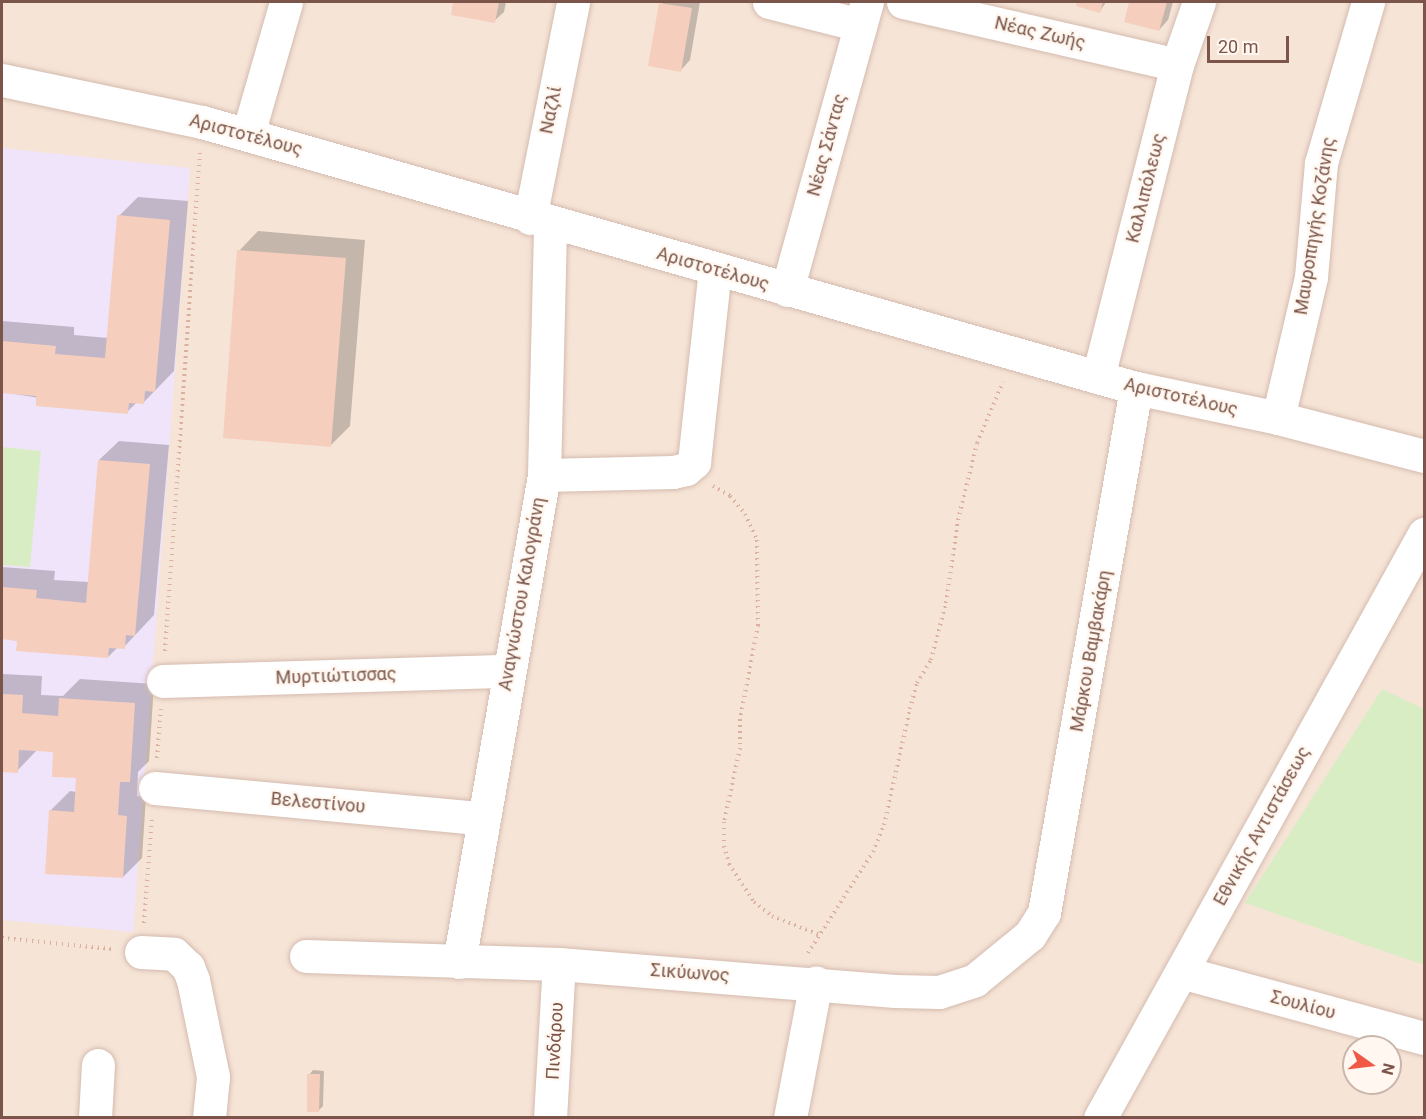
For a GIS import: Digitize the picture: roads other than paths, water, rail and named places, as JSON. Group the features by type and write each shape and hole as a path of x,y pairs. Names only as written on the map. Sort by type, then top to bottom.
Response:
{"street":[{"path":"248,134 286,2"},
{"name":"Ναζλί","path":"540,221 573,2"},
{"path":"769,2 863,13"},
{"name":"Νέας Ζωής","path":"903,2 1177,65"},
{"name":"Καλλιπόλεως","path":"1098,377 1177,65 1199,2"},
{"name":"Μαυροπηγής Κοζάνης","path":"1278,418 1311,277 1321,163 1368,2"},
{"name":"Νέας Σάντας","path":"788,290 863,13"},
{"name":"Αριστοτέλους","path":"2,80 202,122 248,134 540,221 1136,388 1278,418 1425,456"},
{"name":"Αναγνώστου Καλογράνη","path":"459,962 481,818 544,475 540,221"},
{"path":"544,475 673,472 686,470 694,462 715,269"},
{"name":"Μάρκου Βαμβακάρη","path":"1044,913 1136,388"},
{"name":"Εθνικής Αντιστάσεως","path":"1100,1118 1425,534"},
{"name":"Μυρτιώτισσας","path":"163,681 509,671"},
{"name":"Βελεστίνου","path":"154,788 481,818"},
{"name":"Σικύωνος","path":"306,956 559,964 939,992 975,980 1030,935 1044,913"},
{"path":"141,952 174,954 188,967 194,980 213,1077 209,1118"},
{"name":"Πινδάρου","path":"550,1118 559,964"},
{"name":"Σουλίου","path":"1181,972 1425,1038"},
{"path":"790,1118 804,981"},
{"path":"95,1118 98,1065"}]}
